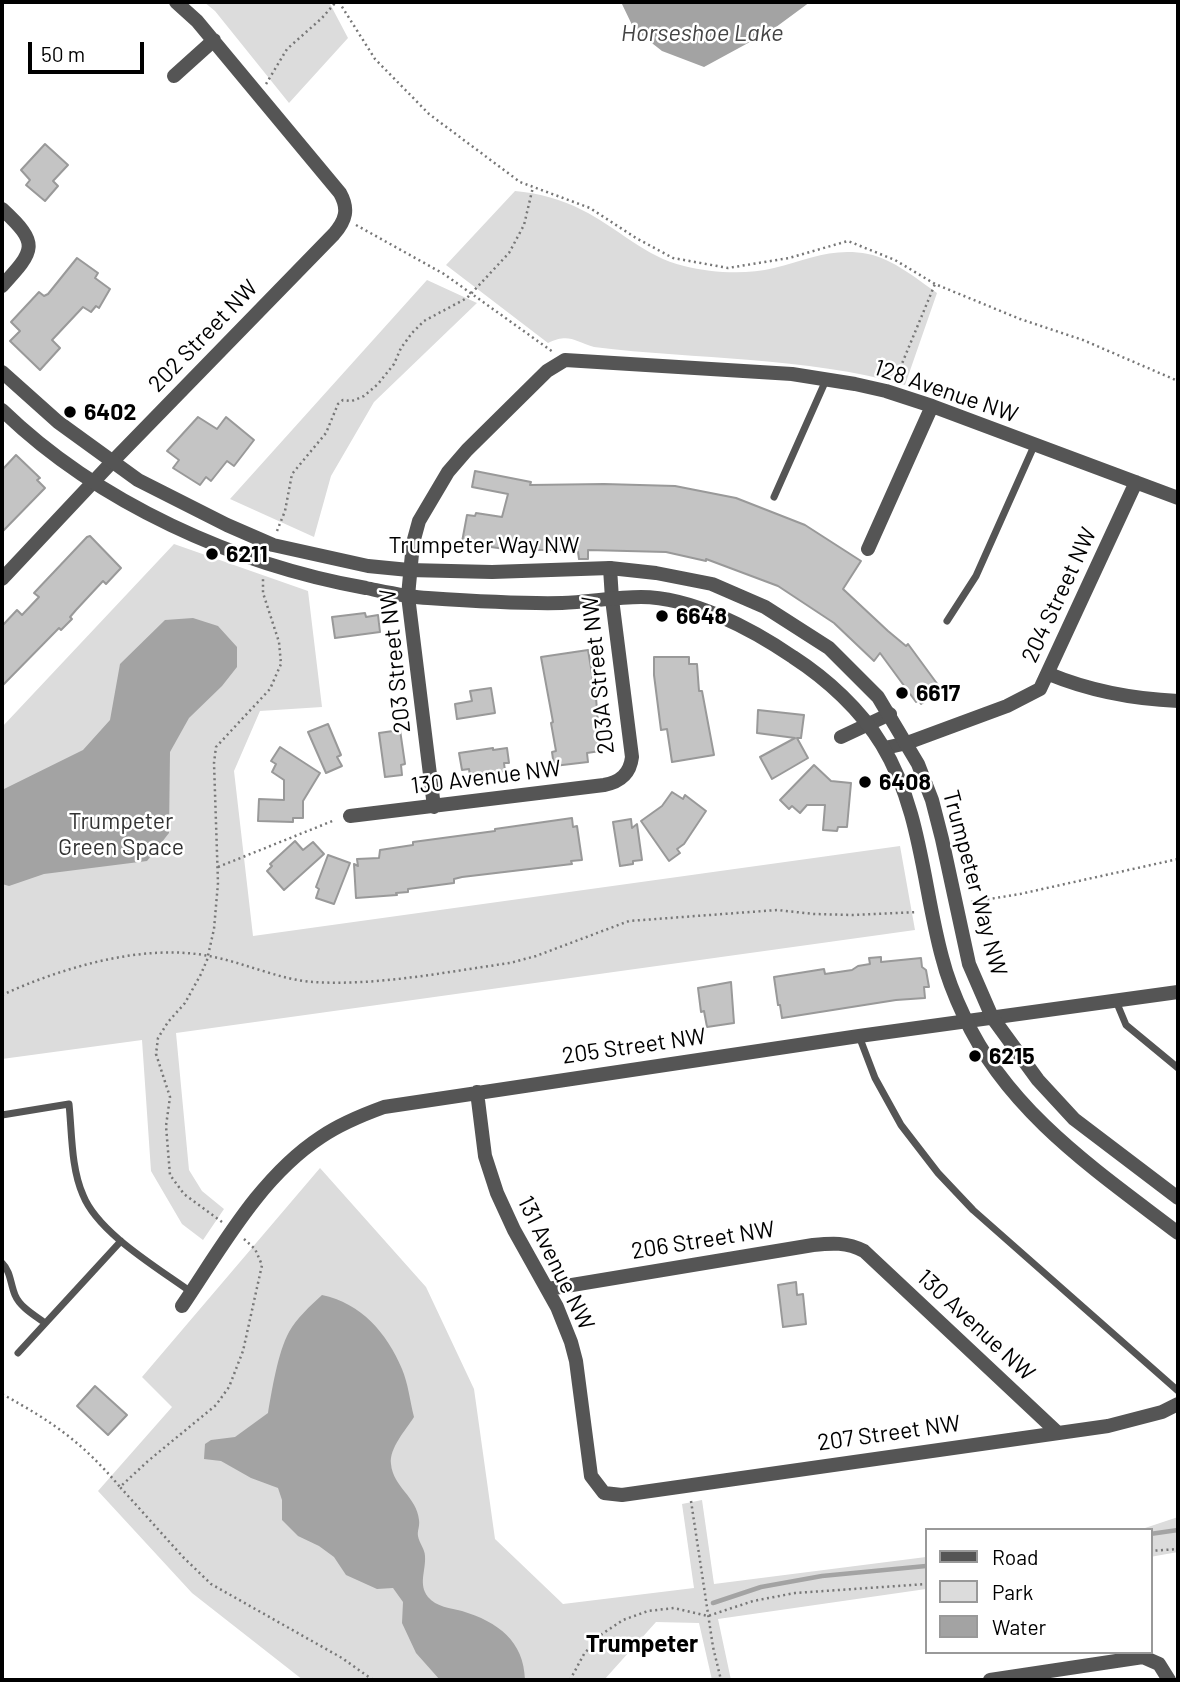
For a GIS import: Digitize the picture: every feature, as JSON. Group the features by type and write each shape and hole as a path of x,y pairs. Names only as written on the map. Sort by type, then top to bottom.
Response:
{"street":[{"path":"176,2 214,40 340,192 346,205 345,216"},
{"path":"174,76 214,40"},
{"path":"2,209 25,231 29,244 27,257 2,286"},
{"name":"202 Street NW","path":"2,579 334,234 345,216"},
{"name":"128 Avenue NW","path":"565,360 792,374 891,393 1178,498"},
{"name":"203 Street NW","path":"434,807 408,596 409,570 419,521 448,472 547,371 565,360"},
{"name":"Trumpeter Way NW","path":"2,372 58,422 138,480 273,545 368,566 409,570 492,572 610,568 656,573 712,584 765,607 829,648 877,697 890,714 918,764 932,800 969,964 992,1017 1038,1080 1074,1119 1178,1198"},
{"path":"867,549 932,406"},
{"name":"Trumpeter Way NW","path":"2,410 48,450 93,482 173,525 254,560 324,581 408,596 562,603 644,597 690,605 755,632 797,659 836,691 868,723 884,748 902,789 915,832 942,957 966,1021 995,1068 1044,1126 1178,1233"},
{"name":"204 Street NW","path":"884,748 906,743 1040,689 1136,482"},
{"name":"203A Street NW","path":"610,568 611,599 632,757 629,770 624,776"},
{"path":"1049,674 1076,686 1152,700 1178,701"},
{"path":"841,737 890,714"},
{"name":"130 Avenue NW","path":"350,816 612,784 624,776"},
{"name":"205 Street NW","path":"182,1306 267,1186 285,1166 322,1136 364,1114 384,1107 859,1036 1178,992"},
{"name":"131 Avenue NW","path":"477,1092 485,1156 497,1193 514,1230 548,1289 571,1342 591,1476 604,1493"},
{"name":"206 Street NW","path":"548,1289 813,1245 843,1243 864,1251"},
{"name":"130 Avenue NW","path":"864,1251 1057,1432"},
{"name":"207 Street NW","path":"604,1493 622,1495 1130,1421 1162,1412 1178,1404"},
{"path":"990,1680 1143,1657 1159,1664 1169,1680"}],"lane":[{"path":"774,497 827,379"},
{"path":"947,621 976,576 1034,446"},
{"path":"1116,1000 1126,1025 1178,1068"},
{"path":"859,1036 875,1078 901,1125 937,1173 972,1210 1178,1391"},
{"path":"2,1115 69,1104 76,1170 83,1196 104,1226 191,1293"},
{"path":"18,1353 121,1241"},
{"path":"2,1263 9,1272 15,1296 21,1305 45,1323"}],"path":[{"path":"260,95 287,50 337,2 374,59 429,114 520,182 590,208 673,258 728,268 789,258 848,241 895,260 935,284 1020,319 1083,340 1178,381"},
{"path":"275,541 292,474 326,433 338,404 343,400 352,401 364,396 378,384 394,364 412,333 424,321 467,298 509,253 524,225 533,187"},
{"path":"345,216 444,274 565,360"},
{"path":"891,393 935,284"},
{"path":"224,1223 184,1194 170,1175 166,1126 170,1097 156,1054 158,1038 185,1003 201,974 214,929 218,867 214,763 216,747 270,689 281,664 279,642 262,593 264,569"},
{"path":"218,867 325,823 350,816"},
{"path":"967,903 1178,859"},
{"path":"2,995 64,971 150,954 208,956 309,982 340,983 510,963 629,921 776,910 853,915 920,911"},
{"path":"120,1487 216,1405 229,1387 243,1351 262,1265 255,1249 244,1239"},
{"path":"2,1394 47,1419 92,1455 183,1557 211,1584 341,1658 373,1680"},
{"path":"689,1485 708,1616 721,1680"},
{"path":"1152,1551 1178,1549"},
{"path":"570,1680 591,1646 602,1634 623,1620 648,1611 674,1608 708,1616 753,1601 795,1593 925,1584"}],"green space":[{"path":"204,2 329,2 348,38 289,103 215,11"},
{"path":"515,191 549,197 574,206 644,249 684,266 718,272 752,272 843,252 868,254 887,260 937,293 905,385 790,364 594,347 567,338 548,343 446,265"},
{"path":"427,280 477,303 374,402 331,476 314,537 230,499"},
{"name":"Trumpeter Green Space","path":"174,544 308,591 322,707 260,711 234,771 253,936 900,846 915,930 176,1033 189,1170 202,1191 224,1209 203,1240 182,1224 151,1171 142,1040 2,1059 2,727"},
{"path":"320,1168 426,1287 474,1389 495,1539 563,1604 694,1588 682,1504 702,1500 714,1584 925,1557 925,1589 718,1619 731,1680 712,1680 699,1623 656,1622 604,1680 303,1680 192,1593 98,1491 172,1407 142,1377"},
{"path":"1178,1517 1178,1552 1152,1557 1152,1528 1145,1528"}],"water":[{"name":"Horseshoe Lake","path":"621,2 810,2 772,30 704,67 662,51 634,29"},
{"path":"193,618 218,626 237,647 237,667 189,718 170,752 169,833 147,861 44,874 9,886 2,884 2,790 83,750 110,720 120,664 165,620"},
{"path":"322,1295 349,1305 371,1322 389,1343 404,1374 414,1417 395,1446 391,1464 396,1479 417,1512 418,1536 425,1556 425,1592 435,1603 487,1621 507,1635 520,1654 525,1680 440,1680 416,1653 402,1623 403,1602 393,1588 377,1589 346,1575 334,1557 298,1536 282,1520 282,1500 278,1488 251,1478 221,1461 204,1459 205,1444 211,1440 235,1437 268,1413 285,1340 296,1322"}],"building":[{"path":"45,144 68,165 53,181 58,186 45,201 26,185 30,180 21,170"},
{"path":"77,258 98,273 95,278 110,289 99,308 96,306 91,312 83,307 52,340 60,348 40,370 10,341 20,331 11,322 39,292 44,296 48,294"},
{"path":"198,417 217,429 226,417 254,440 234,466 227,461 211,481 206,477 200,485 173,468 179,460 167,451"},
{"path":"16,455 40,478 37,480 45,488 2,532 2,470"},
{"path":"475,471 531,482 530,485 675,486 736,498 805,525 861,561 843,589 888,631 906,646 908,644 941,689 921,704 919,700 916,702 880,653 874,661 834,623 778,586 706,559 666,552 588,550 588,559 579,559 578,552 569,550 483,548 462,542 467,515 475,516 476,513 502,517 508,494 472,487"},
{"path":"90,536 121,568 106,584 103,581 70,617 72,619 61,630 59,628 2,686 2,626 17,610 22,615 39,597 34,593"},
{"path":"365,613 366,617 378,615 380,632 335,638 332,617"},
{"path":"588,650 596,697 600,751 587,753 588,762 554,766 552,752 556,751 553,722 541,657"},
{"path":"654,657 689,657 689,664 697,664 699,691 702,691 714,755 672,762 667,729 661,730"},
{"path":"491,688 495,713 457,719 455,704 472,701 470,691"},
{"path":"758,710 804,715 801,738 797,738 808,758 772,779 760,757 795,738 757,733"},
{"path":"328,724 341,755 337,757 342,766 326,773 308,732"},
{"path":"400,730 405,764 401,765 402,775 385,777 379,733"},
{"path":"280,747 320,773 303,801 303,818 293,818 293,822 258,821 259,799 284,800 284,780 272,772 276,764 271,761"},
{"path":"507,748 509,763 504,763 505,771 470,776 469,769 462,770 459,753"},
{"path":"814,765 831,781 851,783 847,827 838,827 837,831 823,830 825,805 807,805 800,813 792,806 789,809 780,800"},
{"path":"672,792 683,799 685,795 706,811 684,844 677,849 680,853 669,861 641,821 662,806"},
{"path":"572,818 573,827 577,826 582,860 571,861 572,864 462,877 454,879 454,883 408,889 408,892 396,893 397,895 356,898 354,864 358,866 357,859 379,858 380,850 413,845 413,842"},
{"path":"631,819 632,828 637,824 642,860 620,866 613,822"},
{"path":"295,841 303,850 313,842 324,854 284,890 267,871 272,866 270,864"},
{"path":"328,855 350,863 334,904 316,898 319,889 316,887"},
{"path":"881,957 881,962 921,958 929,987 924,987 925,998 782,1018 774,977 824,969 825,974 852,970 870,964 869,958"},
{"path":"731,982 734,1023 707,1027 704,1011 701,1012 698,988"},
{"path":"796,1282 797,1295 803,1294 806,1324 783,1327 778,1285"},
{"path":"95,1386 127,1415 108,1435 77,1406"}],"waterway":[{"path":"1152,1534 1178,1530"},
{"path":"713,1603 761,1587 822,1576 925,1566"}],"place":[{"name":"6402","path":"70,412"},
{"name":"6211","path":"212,554"},
{"name":"6648","path":"662,616"},
{"name":"6617","path":"902,693"},
{"name":"6408","path":"865,782"},
{"name":"6215","path":"975,1056"}],"district":[{"name":"Trumpeter","path":"642,1644"}]}
